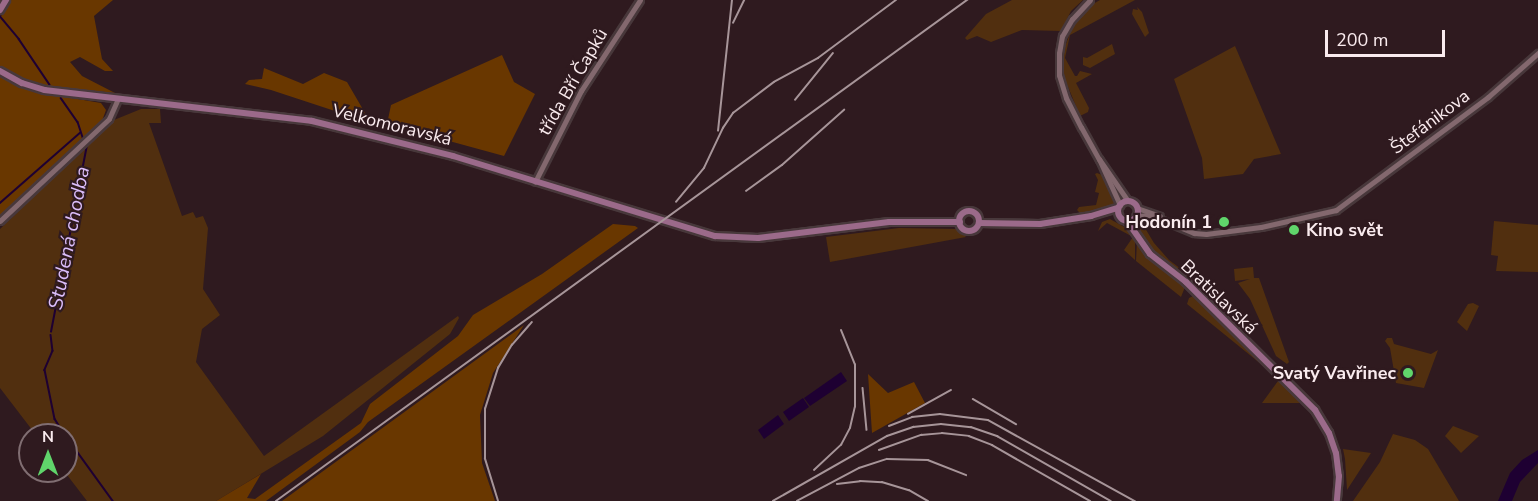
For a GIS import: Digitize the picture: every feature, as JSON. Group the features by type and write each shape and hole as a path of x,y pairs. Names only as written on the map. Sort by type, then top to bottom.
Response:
{"main road":[{"path":"1,9 6,0"},
{"path":"1090,0 1079,9 1065,31 1059,53 1059,69 1066,98 1099,159 1119,207 1119,217"},
{"name":"Štefánikova","path":"1169,222 1197,234 1206,234 1262,227 1336,210 1488,97 1538,53"},
{"name":"Velkomoravská","path":"0,71 19,81 45,90 301,118 443,153 672,225 715,236 751,238 889,222 960,222"},
{"path":"1099,159 1128,201 1137,208 1155,213 1169,222"},
{"path":"979,223 1028,225 1091,216 1119,207 1128,201"},
{"path":"1136,217 1137,208"},
{"path":"970,212 977,215 979,223 975,229 969,231 962,227 960,222 962,215 970,212"},
{"path":"1091,216 1119,217 1127,221 1147,214 1169,222"},
{"name":"Bratislavská","path":"1136,217 1137,235"},
{"name":"Bratislavská","path":"1127,221 1150,254 1186,282 1284,377 1320,416 1329,433 1337,458 1339,476 1337,501"}],"street":[{"name":"třída Bří Čapků","path":"535,182 590,77 640,0"},
{"path":"0,221 109,119 118,99"}],"shaded area":[{"path":"11,0 113,0 94,16 102,59 113,71 105,71 80,57 70,62 82,76 115,93 38,85 0,67 0,18"},
{"path":"1012,0 1083,0 1071,11 1061,31 1022,30 991,42 977,36 967,40 965,38 986,14"},
{"path":"1100,0 1135,0 1070,35 1065,58 1075,76 1080,71 1092,74 1076,83 1089,108 1088,112 1080,116 1064,77 1064,49 1074,23 1086,8"},
{"path":"1137,7 1142,12 1149,33 1145,37 1132,14 1133,9 1138,10"},
{"path":"1112,44 1115,54 1090,68 1083,65 1083,57 1087,58"},
{"path":"1235,46 1281,154 1254,159 1243,174 1204,179 1202,158 1174,79"},
{"path":"502,55 514,82 535,94 504,156 387,124 391,105"},
{"path":"264,68 303,84 324,73 347,82 368,118 344,114 245,84 249,80 262,79"},
{"path":"0,75 37,92 101,103 106,110 102,121 0,217"},
{"path":"141,109 160,109 161,123 149,123 182,216 193,212 196,218 203,216 208,228 203,289 220,315 202,329 196,362 264,456 458,316 450,334 323,436 216,501 87,501 73,483 78,483 78,423 27,423 0,388 0,229 114,120"},
{"path":"1095,174 1102,175 1116,200 1114,206 1106,211 1080,213 1077,210 1079,207 1096,205 1099,193 1095,192 1098,180"},
{"path":"1110,219 1126,228 1135,238 1135,260 1124,250 1133,237 1107,223 1098,231 1102,222"},
{"path":"1151,220 1145,228 1154,243 1169,260 1193,278 1186,279 1161,261 1141,237 1137,226"},
{"path":"1494,221 1538,225 1538,272 1496,271 1498,256 1491,255"},
{"path":"613,224 638,228 368,422 360,432 266,501 216,501 261,474 247,498 255,499 361,423 370,404 458,336 473,315 542,274"},
{"path":"899,228 959,229 966,237 830,262 826,237"},
{"path":"1137,241 1148,255 1185,287 1181,297 1136,261"},
{"path":"1253,267 1254,278 1259,278 1289,362 1287,364 1276,356 1250,299 1238,283 1250,279 1235,281 1234,269"},
{"path":"1193,296 1280,378 1300,403 1262,403 1278,381 1277,377 1187,304 1189,298"},
{"path":"1473,303 1479,306 1467,331 1457,322 1468,304"},
{"path":"524,325 493,373 480,415 482,463 495,501 282,501"},
{"path":"1387,338 1392,338 1394,344 1431,354 1438,350 1424,388 1396,383 1390,348 1385,341"},
{"path":"841,372 847,381 810,406 804,398"},
{"path":"868,374 888,393 914,382 925,403 872,433"},
{"path":"803,398 809,407 789,421 783,412"},
{"path":"778,415 784,424 764,439 758,430"},
{"path":"1453,426 1479,436 1461,453 1445,436"},
{"path":"1393,434 1415,440 1428,449 1459,501 1353,501 1380,462"},
{"path":"1343,449 1371,453 1347,490 1345,459"},
{"path":"1538,450 1538,463 1520,482 1512,501 1498,501 1510,473 1522,460"}],"waterway":[{"name":"Studená chodba","path":"0,16 19,39 50,85"},
{"name":"Studená chodba","path":"61,98 78,122 83,137"},
{"path":"0,203 80,133"},
{"name":"Studená chodba","path":"51,332 87,145"},
{"name":"Studená chodba","path":"51,335 53,351 45,370 58,423"},
{"name":"Studená chodba","path":"78,453 113,501"}],"railway":[{"path":"718,131 732,0"},
{"path":"733,23 744,0"},
{"path":"676,202 704,168 723,128 733,113 774,82 818,58 896,0"},
{"path":"276,501 967,0"},
{"path":"795,100 833,53"},
{"path":"746,191 782,165 844,110"},
{"path":"498,501 485,459 485,409 498,368 512,345 532,322"},
{"path":"814,470 841,445 850,428 855,407 855,365 841,331"},
{"path":"863,388 867,430"},
{"path":"908,414 951,390"},
{"path":"973,399 1016,424"},
{"path":"889,426 912,417 940,414 988,420 1135,501"},
{"path":"773,501 887,436 913,427 941,424 971,427 997,436 1111,501"},
{"path":"879,450 921,435 942,433 969,436 992,445 1090,501"},
{"path":"797,501 859,468 887,459 928,460 966,475"},
{"path":"837,484 860,481 882,482 909,490 928,501"}],"place":[{"name":"Hodonín 1","path":"1224,222"},
{"name":"Kino svět","path":"1294,230"},
{"name":"Svatý Vavřinec","path":"1408,373"}]}
